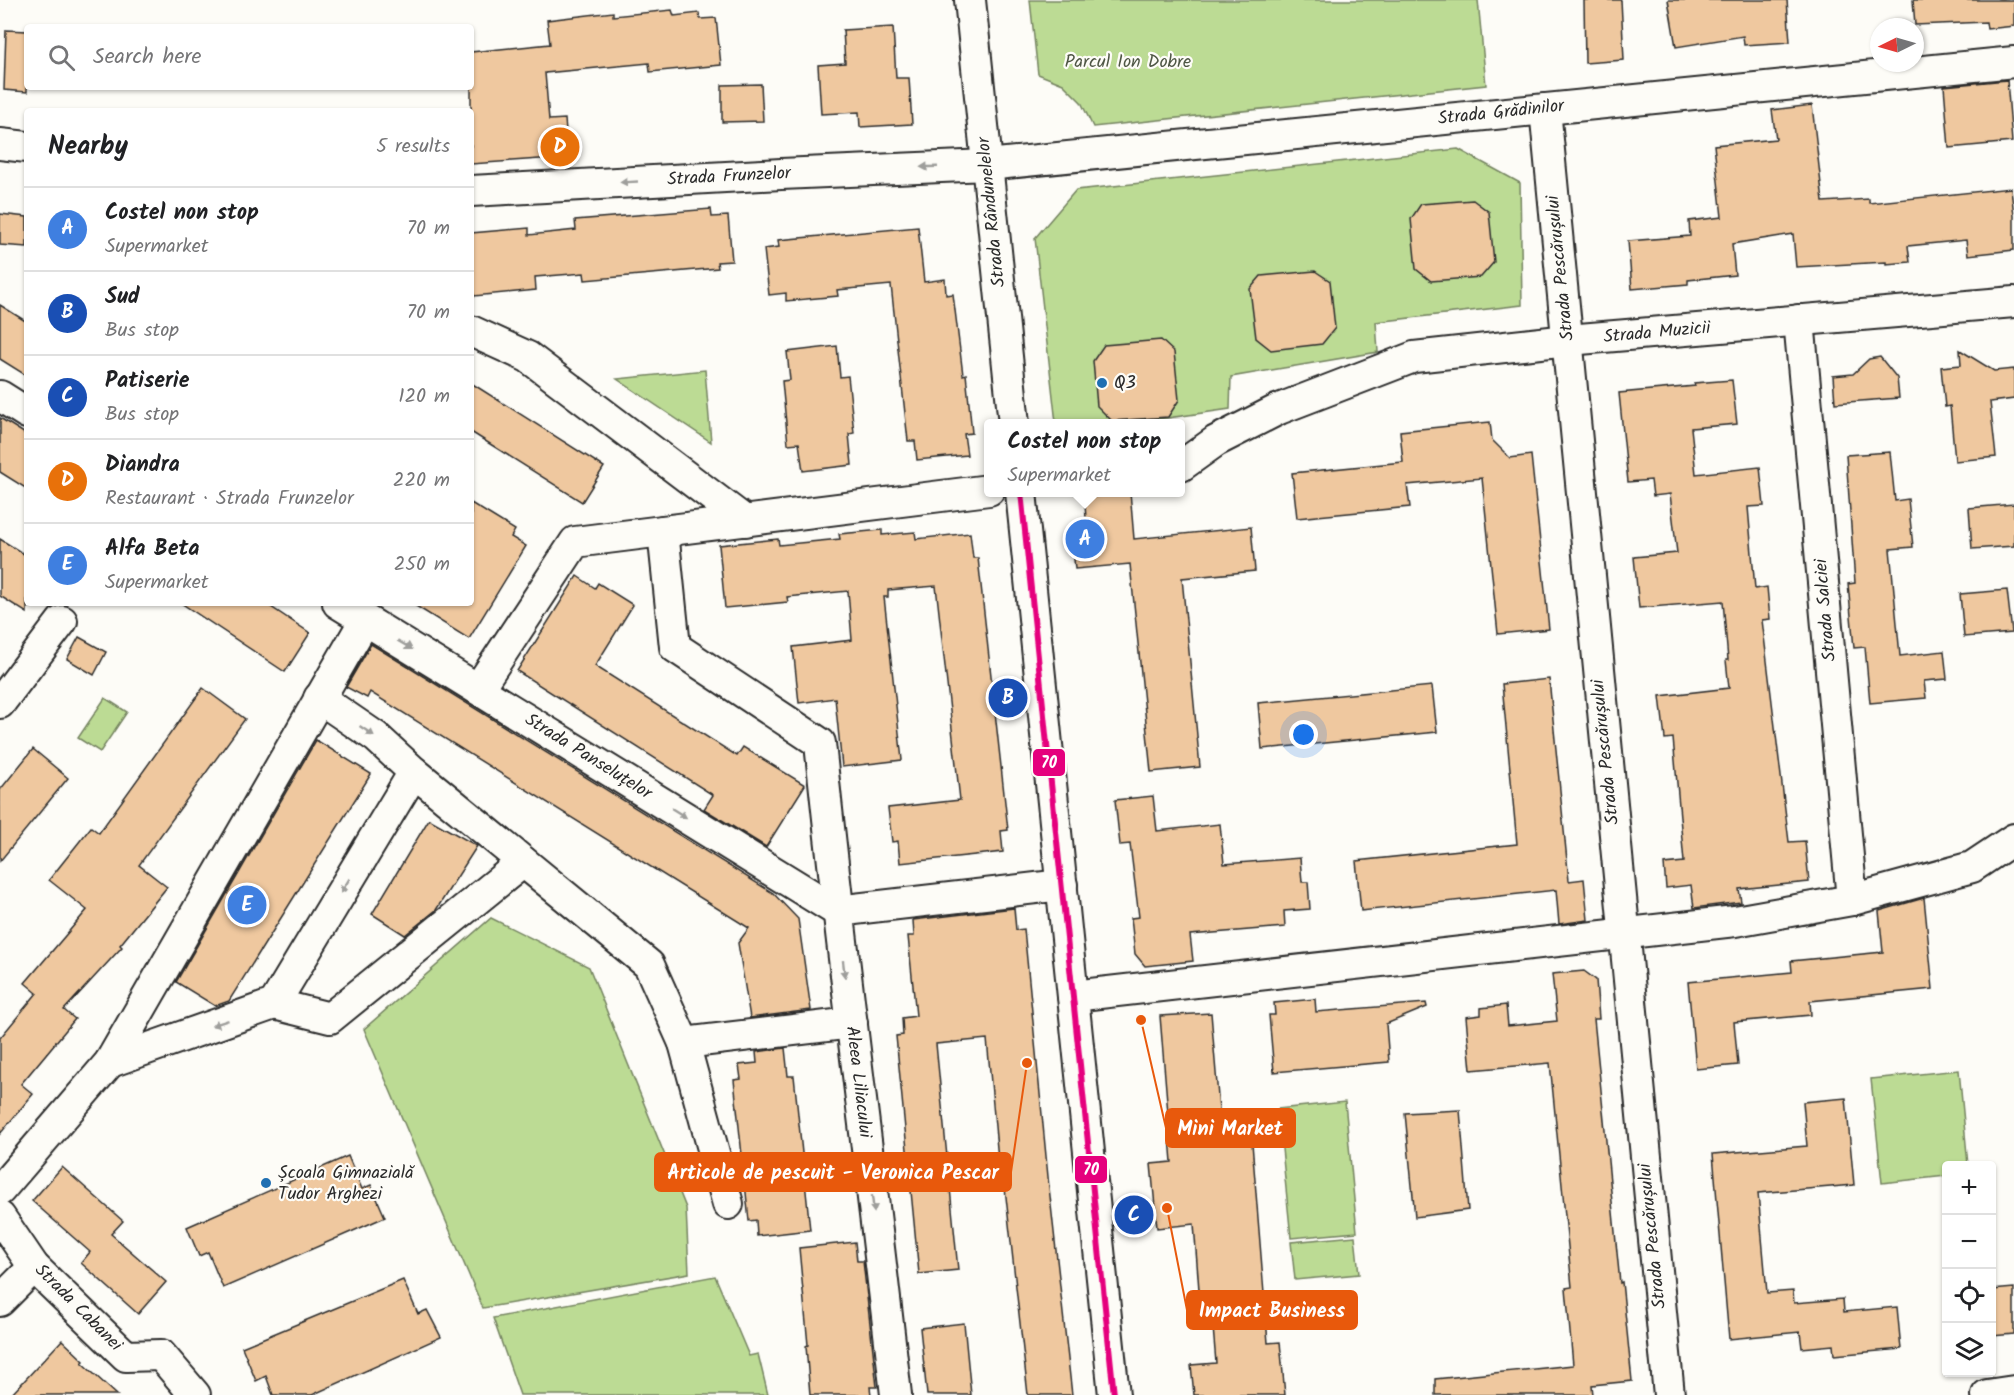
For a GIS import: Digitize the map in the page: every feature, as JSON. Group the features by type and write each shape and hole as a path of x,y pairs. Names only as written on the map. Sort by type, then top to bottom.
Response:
{"street":[{"name":"Strada Rândunelelor","path":"970,0 1014,419"},
{"name":"Strada Grădinilor","path":"987,165 2014,62"},
{"name":"Strada Pescărușului","path":"1545,109 1669,1395"},
{"path":"0,144 24,147"},
{"name":"Strada Frunzelor","path":"474,191 987,165"},
{"name":"Strada Muzicii","path":"1185,463 1216,441 1279,409 1414,357 1568,340 2014,302"},
{"name":"Strada Salciei","path":"1799,320 1852,900"},
{"path":"474,332 528,357 745,521"},
{"path":"0,396 24,410"},
{"path":"478,689 575,542 984,491"},
{"path":"1022,497 1114,1395"},
{"name":"Aleea Liliacului","path":"663,531 675,647 820,743 837,911 896,1395"},
{"name":"Strada Panseluțelor","path":"343,606 837,911"},
{"path":"0,1190 110,1062 365,620"},
{"path":"0,703 62,621"},
{"path":"319,698 376,737 414,772 649,965 684,1043 728,1204"},
{"path":"274,1004 414,772"},
{"path":"1073,996 1735,921 1852,900 1972,867 2014,839"},
{"path":"110,1062 274,1004 330,1018 523,862"},
{"path":"837,911 1062,885"},
{"path":"684,1043 852,1023"},
{"name":"Strada Cabanei","path":"0,1217 34,1267 126,1356 161,1355 195,1395"},
{"path":"0,1301 34,1267"},
{"path":"1987,1395 2014,1391"}],"green space":[{"name":"Parcul Ion Dobre","path":"1030,0 1478,0 1486,85 1093,127 1081,102 1063,84 1038,74"},
{"path":"1458,149 1520,183 1522,305 1376,322 1378,352 1231,377 1230,409 1161,419 1056,419 1035,238 1076,190"},
{"path":"705,370 711,442 617,379"},
{"path":"105,698 127,712 100,752 78,738"},
{"path":"491,918 589,967 686,1208 689,1273 483,1308 364,1029"},
{"path":"1959,1070 1968,1161 1942,1161 1942,1176 1882,1183 1871,1079"},
{"path":"1345,1102 1357,1232 1291,1238 1278,1109"},
{"path":"1355,1236 1359,1274 1295,1280 1291,1242"},
{"path":"715,1276 749,1356 758,1354 768,1395 520,1395 493,1318"}],"building":[{"path":"1584,0 1621,0 1624,60 1585,63"},
{"path":"1668,0 1787,0 1790,42 1744,45 1743,36 1676,47"},
{"path":"1913,0 2014,0 2014,26 1987,29 1986,22 1924,25 1924,18 1914,18"},
{"path":"672,10 674,16 699,13 700,19 716,18 721,65 650,72 649,63 545,73 549,120 565,119 568,157 474,164 474,108 471,108 471,90 474,90 474,52 550,44 547,20 613,12 613,16"},
{"path":"893,27 896,78 909,78 912,124 860,127 859,112 821,114 818,65 845,63 843,30"},
{"path":"6,30 24,31 24,90 27,92 4,90"},
{"path":"2007,80 2012,142 1949,148 1944,86"},
{"path":"761,84 763,121 722,122 722,85"},
{"path":"1812,105 1823,202 1869,199 1869,203 2011,188 2014,250 1968,255 1966,240 1908,246 1910,262 1796,267 1793,234 1732,244 1735,275 1688,280 1688,284 1632,289 1628,241 1690,236 1689,221 1722,217 1714,145 1776,139 1772,110"},
{"path":"1473,200 1489,212 1494,262 1481,277 1431,281 1416,269 1411,219 1421,204"},
{"path":"711,209 712,217 728,216 732,261 717,262 718,268 585,280 584,273 535,277 536,290 474,296 474,233 529,228 529,235 576,230 575,220"},
{"path":"0,214 24,217 24,247 0,245"},
{"path":"918,227 924,282 945,279 946,295 953,294 963,375 966,374 972,433 964,434 967,455 917,460 915,441 908,441 891,285 837,290 838,296 786,301 786,293 769,295 764,249 779,247 778,240"},
{"path":"1315,271 1330,281 1335,328 1322,344 1271,350 1256,338 1250,289 1261,276"},
{"path":"0,305 24,320 24,374 0,359"},
{"path":"1161,340 1174,352 1179,400 1168,417 1110,419 1097,406 1093,361 1104,345"},
{"path":"837,346 840,377 848,376 854,433 849,434 852,465 803,471 799,443 788,444 782,381 790,380 787,352"},
{"path":"1960,350 1994,371 2014,369 2014,399 1990,402 1996,457 1955,461 1950,406 1945,407 1941,367 1961,365"},
{"path":"1880,357 1897,378 1899,398 1835,403 1833,376 1853,374 1869,359"},
{"path":"1732,380 1737,424 1691,428 1696,474 1760,467 1764,506 1748,507 1755,589 1767,587 1770,619 1762,620 1789,842 1805,841 1809,882 1739,889 1741,902 1694,908 1691,885 1666,888 1664,864 1684,862 1673,738 1665,739 1660,696 1729,688 1723,601 1639,608 1634,557 1677,553 1670,494 1653,496 1651,480 1628,482 1619,393"},
{"path":"474,385 604,467 582,502 474,434"},
{"path":"0,418 24,433 24,487 0,472"},
{"path":"1490,422 1492,440 1510,458 1531,455 1549,629 1498,634 1482,478 1407,485 1410,507 1297,518 1292,473 1403,462 1400,431"},
{"path":"1890,452 1895,501 1908,499 1913,547 1890,549 1900,656 1944,651 1947,679 1924,681 1926,698 1870,703 1865,647 1854,648 1848,584 1855,583 1846,455"},
{"path":"1084,497 1130,497 1134,539 1251,527 1255,571 1182,578 1200,767 1151,772 1130,564 1075,569 1072,539 1086,518"},
{"path":"2014,504 2014,546 1972,549 1969,508"},
{"path":"474,505 515,530 511,537 526,546 469,639 416,606 474,606"},
{"path":"882,530 882,535 915,532 916,539 970,533 973,558 978,558 1008,830 1001,831 1003,852 900,863 898,841 892,842 888,808 960,800 936,586 888,590 888,597 884,597 902,760 842,767 835,698 799,703 793,647 852,640 848,591 787,597 788,602 725,608 719,545 778,539 779,545 840,539 839,534"},
{"path":"0,539 24,554 24,606 27,606 27,613 0,596"},
{"path":"577,576 595,588 598,583 633,605 595,666 737,756 743,747 805,785 766,847 704,809 713,795 517,671"},
{"path":"2007,590 2012,633 1964,637 1960,594"},
{"path":"186,606 270,606 310,633 285,672"},
{"path":"79,637 106,652 94,675 67,659"},
{"path":"371,644 773,893 798,919 811,1010 750,1018 738,943 749,928 370,692 367,698 346,687"},
{"path":"1549,679 1569,881 1584,879 1588,920 1559,924 1556,890 1361,911 1356,861 1517,844 1502,684"},
{"path":"1432,686 1437,732 1262,749 1258,703"},
{"path":"203,688 245,719 139,865 167,887 120,945 122,947 64,1010 75,1019 21,1084 33,1094 0,1134 0,1038 37,993 25,983 87,910 49,880 91,827 99,833"},
{"path":"316,740 371,774 229,1001 215,1006 176,982"},
{"path":"33,749 68,778 0,861 0,790"},
{"path":"1153,796 1157,831 1220,824 1224,864 1300,858 1302,882 1308,882 1310,909 1284,911 1285,927 1190,935 1193,961 1145,966 1135,954 1131,918 1139,917 1130,844 1120,845 1115,800"},
{"path":"429,819 477,846 436,910 405,935 372,914"},
{"path":"1924,898 1933,989 1810,1001 1811,1015 1734,1022 1738,1065 1696,1069 1688,982 1792,972 1791,961 1883,952 1879,911"},
{"path":"1014,908 1016,930 1024,929 1072,1395 1028,1395 1003,1170 999,1170 987,1039 936,1044 958,1270 919,1274 896,1036 903,1035 902,1018 916,1016 908,936 914,936 913,920"},
{"path":"1584,971 1596,980 1599,1019 1594,1019 1632,1381 1592,1385 1593,1395 1435,1395 1435,1379 1573,1365 1566,1288 1572,1287 1550,1063 1471,1070 1466,1017 1481,1015 1481,1008 1506,1005 1508,1026 1557,1021 1552,974"},
{"path":"1315,999 1316,1012 1426,1003 1427,1007 1386,1024 1389,1062 1274,1072 1269,1015 1275,1015 1274,1003"},
{"path":"1211,1013 1220,1121 1250,1118 1268,1343 1280,1342 1285,1395 1194,1395 1191,1365 1216,1363 1212,1315 1201,1316 1194,1224 1157,1228 1151,1164 1172,1162 1160,1016"},
{"path":"785,1048 788,1076 794,1076 810,1230 757,1236 756,1220 749,1221 734,1080 741,1079 739,1065 757,1063 756,1052"},
{"path":"1846,1098 1854,1185 1758,1193 1767,1293 1793,1291 1794,1303 1843,1299 1844,1312 1897,1307 1901,1349 1834,1355 1833,1345 1802,1348 1800,1332 1729,1339 1713,1154 1807,1146 1803,1102"},
{"path":"1460,1110 1468,1210 1415,1217 1405,1113"},
{"path":"348,1156 362,1189 371,1185 385,1217 223,1288 208,1252 199,1256 187,1227"},
{"path":"62,1167 123,1221 111,1234 166,1282 138,1314 81,1263 90,1252 32,1201"},
{"path":"855,1242 857,1261 863,1261 877,1387 870,1387 871,1395 810,1395 799,1248"},
{"path":"403,1280 418,1314 427,1310 441,1337 312,1395 273,1395 266,1376 256,1381 242,1347"},
{"path":"2014,1288 2014,1334 1996,1336 1996,1290"},
{"path":"964,1323 971,1395 927,1395 920,1328"},
{"path":"62,1340 84,1361 82,1363 117,1395 11,1395"}],"transit line":[{"name":"70","path":"1022,497 1114,1395"}],"place":[{"name":"Diandra","path":"560,147"},
{"name":"Q3","path":"1102,383"},
{"name":"Costel non stop","path":"1085,539"},
{"name":"Sud","path":"1008,698"},
{"name":"Alfa Beta","path":"247,905"},
{"name":"Mini Market","path":"1141,1020"},
{"name":"Articole de pescuit - Veronica Pescar","path":"1027,1063"},
{"name":"Școala Gimnazială Tudor Arghezi","path":"266,1183"},
{"name":"Impact Business","path":"1167,1208"},
{"name":"Patiserie","path":"1134,1215"}]}
